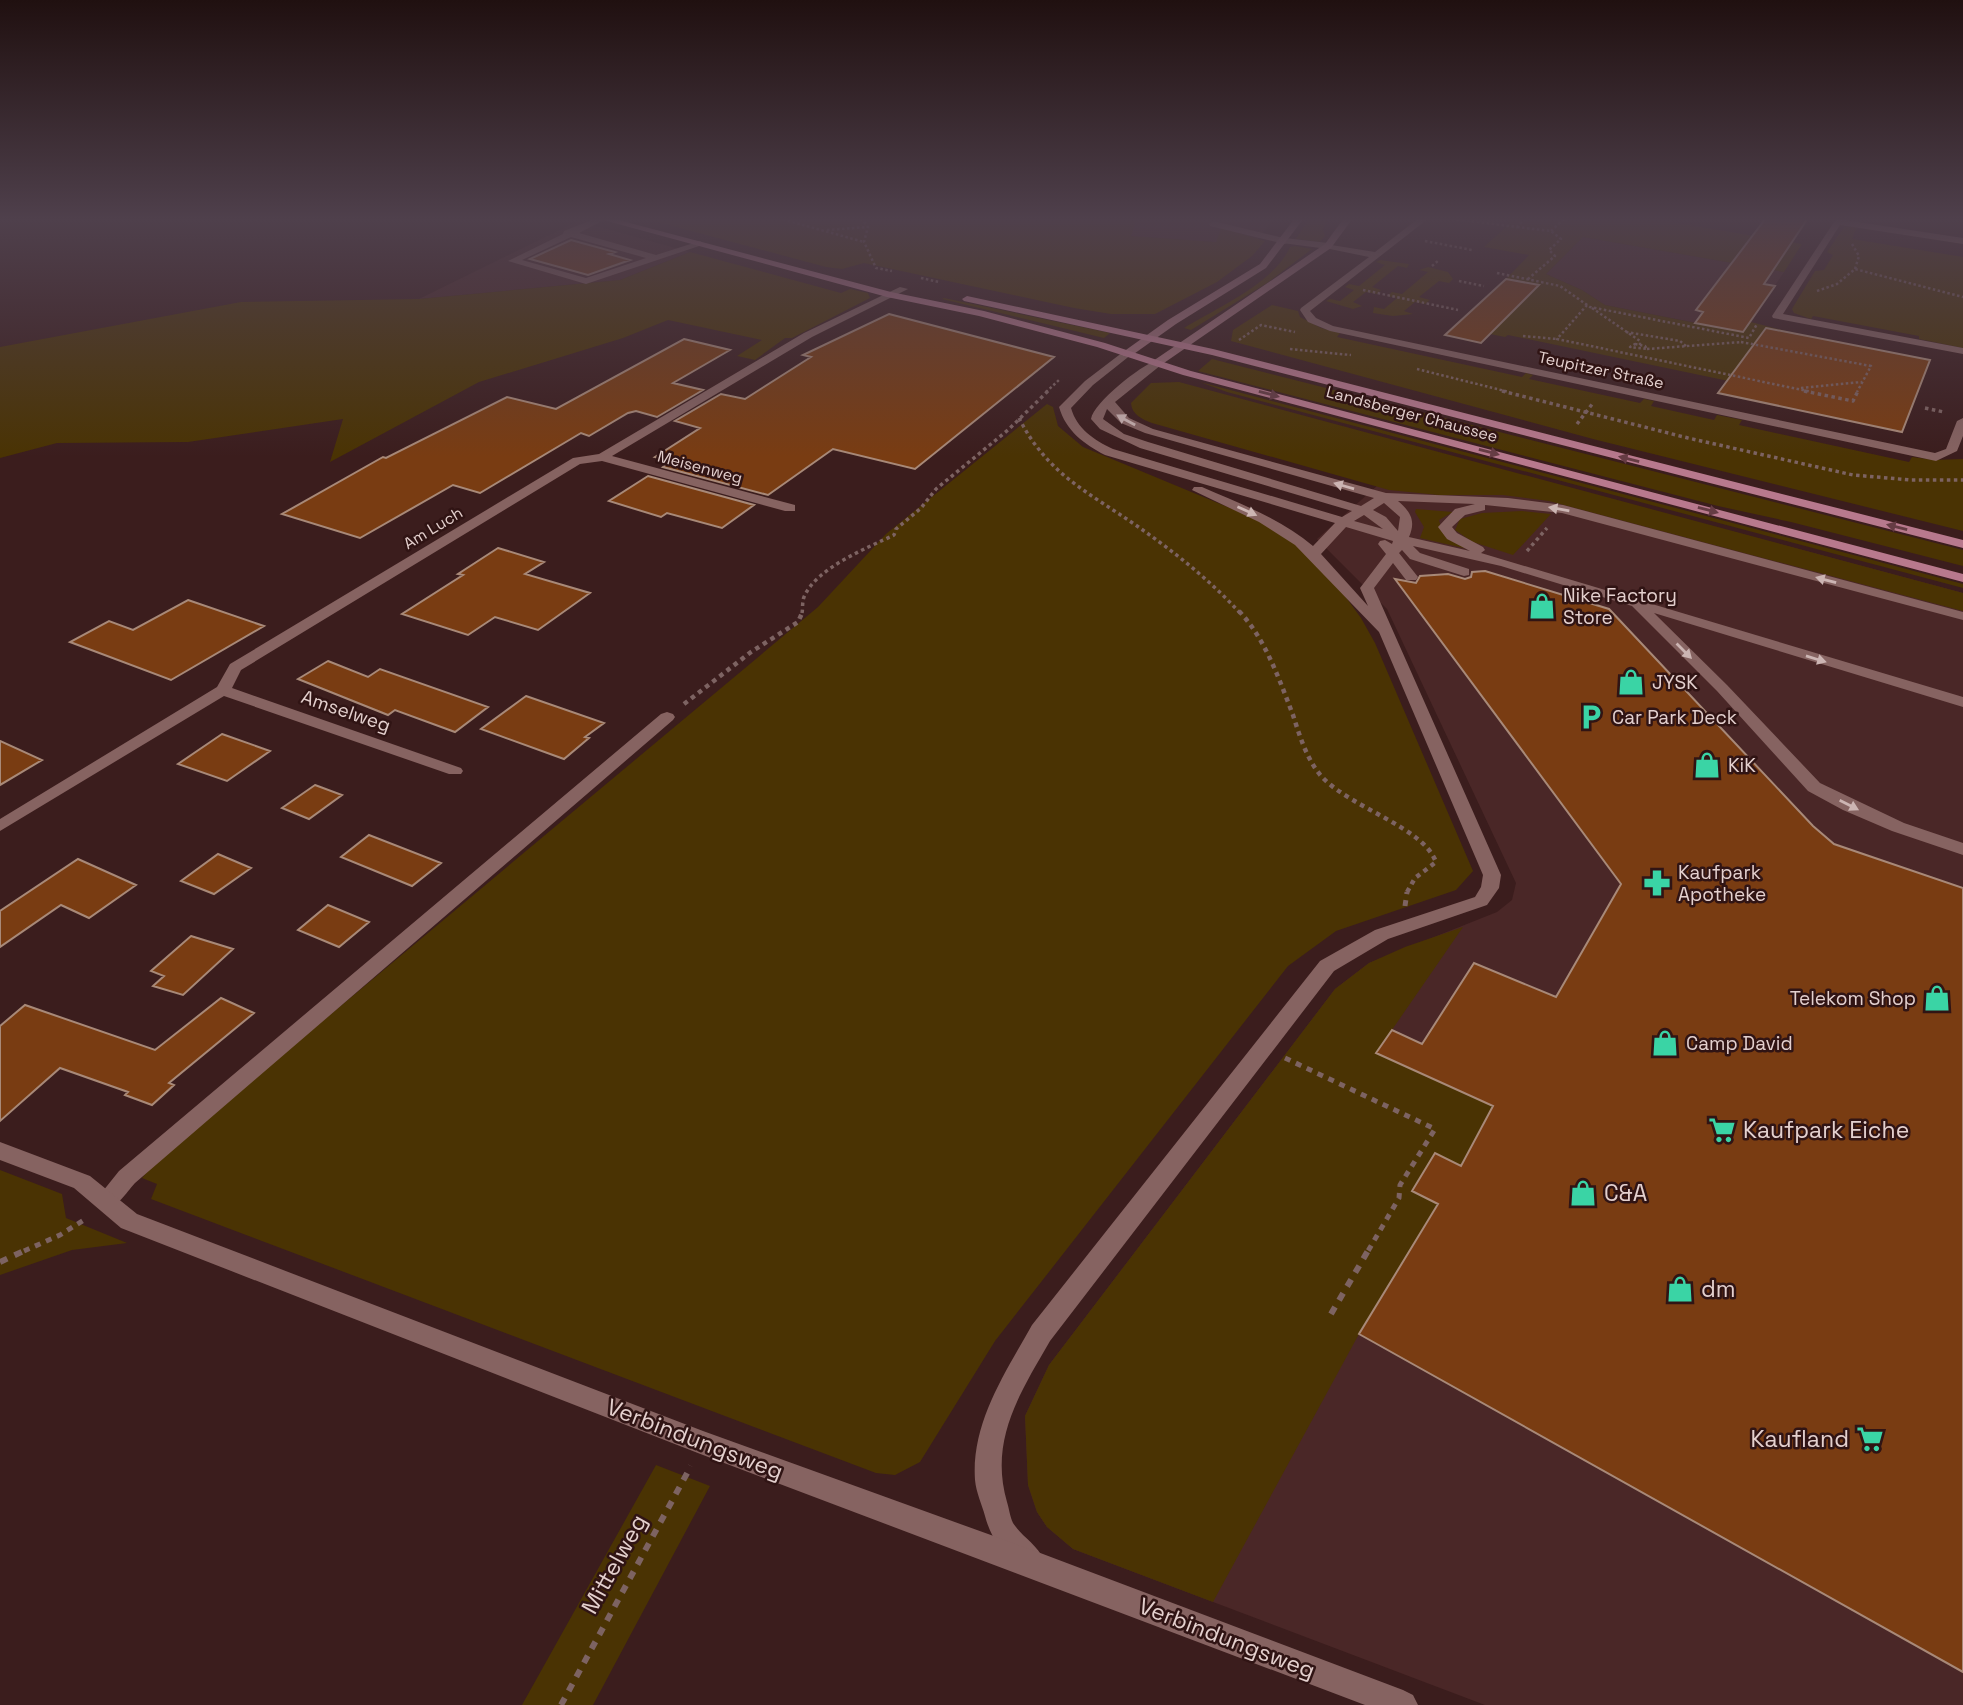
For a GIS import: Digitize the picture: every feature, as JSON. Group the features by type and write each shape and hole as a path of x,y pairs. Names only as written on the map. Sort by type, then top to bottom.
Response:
{"main road":[{"name":"Landsberger Chaussee","path":"918,298 1132,351 1963,578"},
{"name":"Landsberger Chaussee","path":"943,298 989,303 1182,345 1963,544"},
{"path":"1132,351 1214,298"},
{"path":"1161,360 1252,298"}],"street":[{"name":"Am Luch","path":"0,827 223,690 236,667 577,461 602,457 808,335 885,298"},
{"name":"Teupitzer Straße","path":"1321,298 1305,310 1312,320 1330,328 1936,457 1951,451 1963,421"},
{"path":"1789,298 1777,316 1963,351"},
{"path":"1132,351 1072,397 1065,407 1067,416 1086,440 1109,452 1401,539 1510,564 1963,702"},
{"path":"1161,360 1098,411 1097,419 1104,427 1185,461 1340,509 1366,520 1411,577"},
{"path":"1109,401 1115,414 1128,423 1385,497 1508,502 1563,509 1963,616"},
{"path":"1073,425 1097,437 1366,511 1381,520 1415,556 1464,572"},
{"name":"Meisenweg","path":"602,457 790,508"},
{"path":"1164,470 1183,483 1261,517 1300,542 1333,573 1363,611 1385,631"},
{"path":"1313,554 1343,522 1385,497"},
{"path":"1035,1565 1002,1530 988,1481 991,1434 1010,1387 1041,1334 1327,966 1351,948 1481,901 1490,888 1492,874 1367,588 1408,526 1407,517 1385,497"},
{"path":"1508,502 1471,508 1450,519 1445,527 1452,536 1510,564"},
{"path":"1390,556 1399,550 1426,545"},
{"path":"1636,603 1722,688 1814,786 1849,806 1898,827 1963,849"},
{"name":"Amselweg","path":"223,690 455,771"},
{"path":"106,1200 127,1177 667,717"},
{"name":"Verbindungsweg","path":"0,1151 82,1182 129,1221 703,1443 1035,1565 1403,1705"}],"path":[{"path":"1398,298 1458,310"},
{"path":"1577,298 1640,341 1640,345"},
{"path":"1787,301 1812,300 1813,298"},
{"path":"1589,306 1749,338"},
{"path":"1557,339 1589,306"},
{"path":"1741,342 1749,338 1757,323 1777,316"},
{"path":"1626,332 1680,341 1688,347"},
{"path":"1523,336 1557,339 1853,401 1871,366 1741,342 1635,350 1630,346 1640,345 1647,349"},
{"path":"1628,360 1635,350"},
{"path":"1415,368 1688,438 1828,470 1880,478 1963,480"},
{"path":"667,717 751,652 798,622 803,611 803,599 811,586 840,562 894,535 896,529 921,508 936,489 1062,377"},
{"path":"1794,388 1863,382"},
{"path":"1019,418 1025,433 1067,482 1150,536 1187,565 1246,619 1258,635 1280,683 1313,766 1326,781 1421,840 1433,853 1436,862 1422,872 1406,893 1403,927"},
{"path":"1510,564 1563,509"},
{"path":"1262,1047 1435,1129 1401,1185 1399,1198 1331,1314"},
{"path":"0,1262 78,1226 106,1200"},
{"name":"Mittelweg","path":"561,1705 703,1443"}],"shaded area":[{"path":"870,298 792,338 785,338 755,360 737,356 762,340 668,320 623,338 479,382 330,462 343,419 188,442 57,443 0,458 0,347 241,302"},
{"path":"1025,298 1187,298 1155,314 1111,314"},
{"path":"1237,298 1243,298 1191,330 1184,328"},
{"path":"1344,298 1359,298 1353,302 1362,306 1353,309 1326,301 1340,301"},
{"path":"1395,298 1430,300 1425,304 1415,302 1404,311 1413,314 1393,316 1373,313 1374,307 1384,309 1397,298"},
{"path":"1526,298 1594,298 1605,305 1731,330 1739,319 1797,334 1844,405 1508,335 1505,337 1490,334"},
{"path":"1594,298 1767,298 1751,321 1739,319 1732,330 1605,305"},
{"path":"1799,298 1963,298 1963,348 1919,339 1919,336 1813,316 1811,319 1794,313 1792,309"},
{"path":"942,299 1110,333 1104,338"},
{"path":"1272,305 1298,311 1300,317 1321,328 1340,333 1337,337 1522,377 1526,373 1533,375 1529,379 1640,403 1644,399 1654,401 1651,406 1714,420 1717,415 1742,420 1739,425 1909,462 1912,457 1934,460 1963,459 1963,531 1593,439 1231,341 1233,330"},
{"path":"1212,359 1963,550 1963,566 1718,506 1198,371"},
{"path":"1179,382 1963,593 1963,611 1549,501 1503,495 1439,495 1389,490 1152,423 1135,414 1131,403 1151,383"},
{"path":"1200,382 1963,584 1963,588 1227,392"},
{"path":"1047,404 1053,407 1058,426 1083,447 1254,518 1308,554 1337,585 1375,643 1473,871 1456,890 1336,931 1288,966 995,1341 920,1462 895,1475 876,1473 151,1199 157,1184 142,1178 160,1157 818,607 886,534"},
{"path":"1420,448 1963,593 1963,1705 1485,1705 1073,1549 1047,1527 1037,1512 1028,1485 1025,1416 1049,1365 1335,989 1369,963 1497,912 1512,900 1516,883 1387,609 1317,539"},
{"path":"1416,509 1453,512 1439,520 1443,531 1457,544 1468,549 1420,538 1424,527 1415,512"},
{"path":"1522,511 1551,514 1513,555 1473,542 1455,530 1460,519 1482,513"},
{"path":"1463,927 1376,1053 1493,1106 1461,1166 1435,1153 1438,1204 1359,1334 1213,1602 1073,1549 1047,1527 1037,1512 1028,1485 1025,1416 1049,1365 1335,989 1369,963"},
{"path":"0,1170 62,1194 66,1218 127,1243 72,1250 0,1275"},
{"path":"656,1465 710,1486 593,1705 522,1705"}],"building":[{"path":"1486,298 1526,298 1481,343 1445,335"},
{"path":"1705,298 1767,298 1743,332 1695,323 1703,312 1696,310"},
{"path":"889,314 1054,357 915,469 833,449 768,495 663,467 672,461 655,457 700,428 675,421 721,394 745,399 811,357 803,355"},
{"path":"1766,328 1930,360 1902,432 1718,393"},
{"path":"684,339 730,350 673,383 703,390 657,417 636,411 628,413 589,436 581,433 480,493 453,485 360,538 282,514 383,457 386,458 507,397 556,409"},
{"path":"648,476 754,505 722,528 667,513 661,517 609,501"},
{"path":"498,548 544,562 525,574 590,593 538,630 495,617 468,635 402,614 463,575 458,574"},
{"name":"Kaufpark Eiche","path":"1485,571 1609,609 1813,826 1834,844 1963,888 1963,1672 1359,1334 1438,1204 1412,1191 1435,1153 1461,1166 1493,1106 1376,1053 1392,1030 1422,1044 1474,963 1556,997 1621,884 1395,579 1416,583 1420,576 1448,574 1465,579 1471,577 1472,572"},
{"path":"188,600 264,626 171,680 70,642 109,621 133,630"},
{"path":"328,661 368,677 380,669 488,707 455,732 395,710 388,715 298,679"},
{"path":"526,696 604,723 585,737 589,738 564,759 481,729"},
{"path":"222,734 270,751 227,781 178,764"},
{"path":"0,741 42,760 0,785"},
{"path":"315,785 342,795 309,819 282,808"},
{"path":"369,835 441,863 412,886 341,857"},
{"path":"218,854 251,868 214,894 181,881"},
{"path":"78,859 136,885 89,918 61,905 0,947 0,911"},
{"path":"328,905 369,922 339,947 298,930"},
{"path":"191,936 233,949 183,995 153,986 164,976 151,971"},
{"path":"221,998 254,1013 169,1083 174,1085 152,1105 125,1095 128,1092 60,1068 0,1121 0,1026 25,1005 155,1050"}],"place":[{"name":"Nike Factory Store","path":"1542,606"},
{"name":"JYSK","path":"1631,682"},
{"name":"Car Park Deck","path":"1591,717"},
{"name":"KiK","path":"1707,765"},
{"name":"Kaufpark Apotheke","path":"1657,883"},
{"name":"Telekom Shop","path":"1937,998"},
{"name":"Camp David","path":"1665,1043"},
{"name":"Kaufpark Eiche","path":"1722,1130"},
{"name":"C&A","path":"1583,1193"},
{"name":"dm","path":"1680,1289"},
{"name":"Kaufland","path":"1870,1439"}]}
